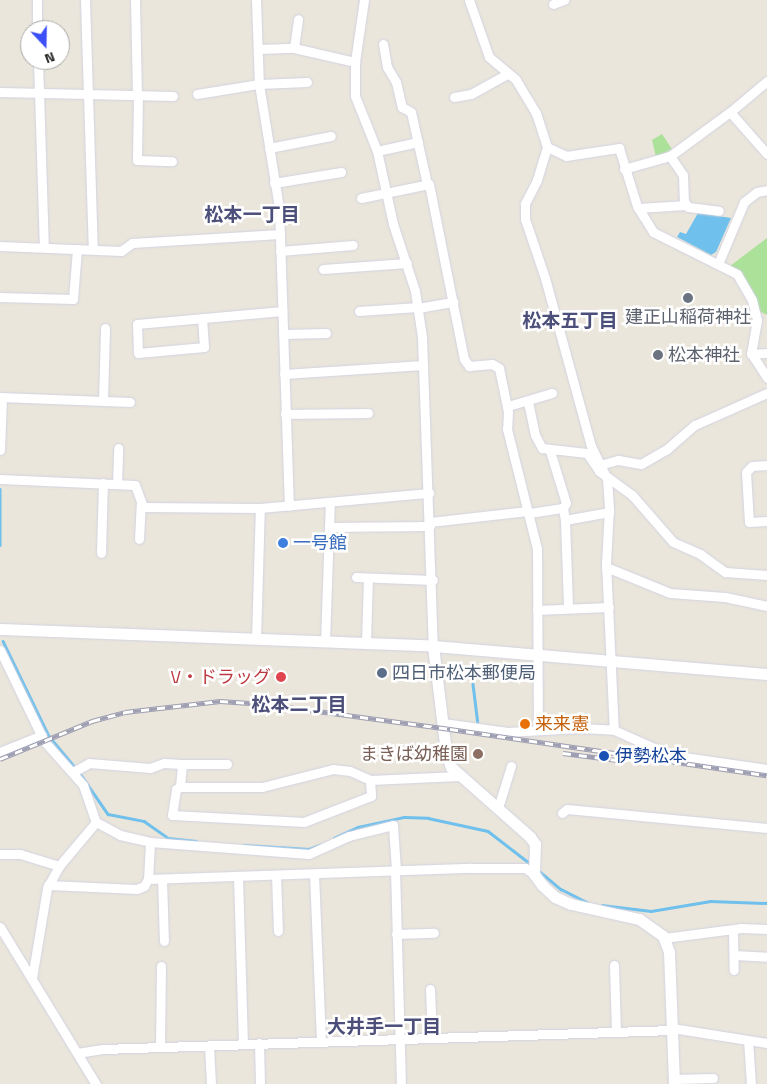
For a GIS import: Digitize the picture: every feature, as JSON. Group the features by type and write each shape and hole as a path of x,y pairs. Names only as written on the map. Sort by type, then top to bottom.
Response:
{"street":[{"path":"36,0 37,20"},
{"path":"85,0 93,249"},
{"path":"135,0 138,95 137,160 172,161"},
{"path":"256,0 259,84 280,234 289,506"},
{"path":"365,0 355,62 355,96 377,151 393,224 407,263 418,308 423,365 433,580 434,646 446,752 459,776 498,808 535,844 535,870 555,896 586,908 640,919 652,925 664,938 669,952 674,1081 714,1078"},
{"path":"469,0 489,57 509,73 536,113 547,147 537,180 525,204 525,219 545,278 591,446 607,479 609,512 606,566 614,730"},
{"path":"553,4 564,0"},
{"path":"294,48 298,19"},
{"path":"383,44 387,67 396,82 402,107 411,112 427,184 436,211 464,359 469,366 492,364 499,368 508,406 507,429 537,548 538,729"},
{"path":"258,48 294,48 355,62"},
{"path":"38,70 44,247"},
{"path":"454,97 471,94 509,73"},
{"path":"197,94 259,84 307,82"},
{"path":"624,169 670,156 767,82"},
{"path":"0,92 173,96"},
{"path":"730,112 767,154"},
{"path":"269,148 331,136"},
{"path":"377,151 418,142"},
{"path":"547,147 566,156 619,148 624,169 638,208 652,232 738,274 752,300 758,320 751,354 767,378"},
{"path":"670,156 683,174 686,205"},
{"path":"274,184 341,172"},
{"path":"361,198 427,184"},
{"path":"718,264 744,202 757,192 767,190"},
{"path":"638,208 686,205 718,211"},
{"path":"0,246 121,251 132,244 280,234"},
{"path":"280,251 353,245"},
{"path":"0,297 73,299 77,249"},
{"path":"323,269 407,263"},
{"path":"359,311 418,308 453,302"},
{"path":"202,318 204,347 138,353 137,324 202,318 282,311"},
{"path":"103,401 105,328"},
{"path":"283,334 326,333"},
{"path":"751,354 767,353"},
{"path":"284,374 423,365"},
{"path":"508,406 528,402 552,393"},
{"path":"600,465 618,460 642,464 667,449 695,425 767,393"},
{"path":"0,450 1,397 130,402"},
{"path":"528,402 538,443 550,450 587,453 607,479 632,494 678,546 700,554 725,572 767,576"},
{"path":"285,414 368,413"},
{"path":"117,484 118,448"},
{"path":"550,450 566,503 564,508 568,608"},
{"path":"767,465 752,466 746,472 749,522 767,521"},
{"path":"0,479 135,485 143,507 260,508 429,493"},
{"path":"101,553 103,483"},
{"path":"139,539 141,502"},
{"path":"325,642 330,502"},
{"path":"256,639 260,508"},
{"path":"329,527 430,524 564,508"},
{"path":"565,520 609,512"},
{"path":"606,566 670,593 725,597 767,606"},
{"path":"356,577 433,580"},
{"path":"366,644 368,578"},
{"path":"537,610 609,608"},
{"path":"0,630 434,646 767,674"},
{"path":"0,650 42,735 83,785 96,822 120,835 150,842 309,854 349,836 393,825 401,1084"},
{"path":"443,723 507,732 538,729 614,730 670,755 767,769"},
{"path":"0,752 42,735"},
{"path":"73,772 89,762 150,768 164,763 227,764"},
{"path":"180,787 182,764"},
{"path":"498,808 511,766"},
{"path":"370,780 371,796 304,822 172,815 176,789 180,787 262,786 333,770 350,772 370,780 459,776"},
{"path":"562,814 567,809 767,828"},
{"path":"32,978 48,885 59,866 96,822"},
{"path":"48,885 137,889 144,886 148,879 150,842"},
{"path":"0,854 20,854 59,866"},
{"path":"148,879 395,870 525,868 535,870"},
{"path":"314,874 321,1041"},
{"path":"276,875 278,931"},
{"path":"238,876 242,1044"},
{"path":"162,879 164,940"},
{"path":"0,927 96,1084"},
{"path":"664,938 733,931 741,928 767,929"},
{"path":"733,931 734,970"},
{"path":"396,934 434,933"},
{"path":"734,956 767,957"},
{"path":"614,965 616,1031"},
{"path":"160,1047 161,966"},
{"path":"430,989 432,1038"},
{"path":"77,1053 259,1043 672,1029 767,1043"},
{"path":"748,1040 750,1084"},
{"path":"259,1043 260,1084"},
{"path":"209,1046 211,1084"}],"green space":[{"path":"662,134 672,149 656,157 652,140"},
{"path":"767,238 767,315 759,311 730,266"}],"water":[{"path":"698,213 731,218 716,252 711,255 677,237 680,232 686,234"}],"waterway":[{"path":"0,489 0,545"},
{"path":"3,641 49,736 79,772 108,814 144,821 168,838 196,841"},
{"path":"473,684 478,722"},
{"path":"334,838 358,827 404,817 428,818 488,831 532,865"},
{"path":"244,845 309,849 320,845"},
{"path":"538,870 561,889 587,902"},
{"path":"602,905 651,911 710,901 767,903"}],"railway":[{"path":"0,759 92,721 125,712 220,701 265,704 450,729 767,775"},
{"path":"563,753 625,761"}],"place":[{"name":"建正山稲荷神社","path":"688,298"},
{"name":"松本神社","path":"658,355"},
{"name":"一号館","path":"283,543"},
{"name":"四日市松本郵便局","path":"382,673"},
{"name":"V・ドラッグ","path":"281,677"},
{"name":"来来憲","path":"525,724"},
{"name":"まきば幼稚園","path":"478,754"},
{"name":"伊勢松本","path":"604,756"}],"district":[{"name":"松本一丁目","path":"252,214"},
{"name":"松本五丁目","path":"570,320"},
{"name":"松本二丁目","path":"299,704"},
{"name":"大井手一丁目","path":"384,1026"}]}
